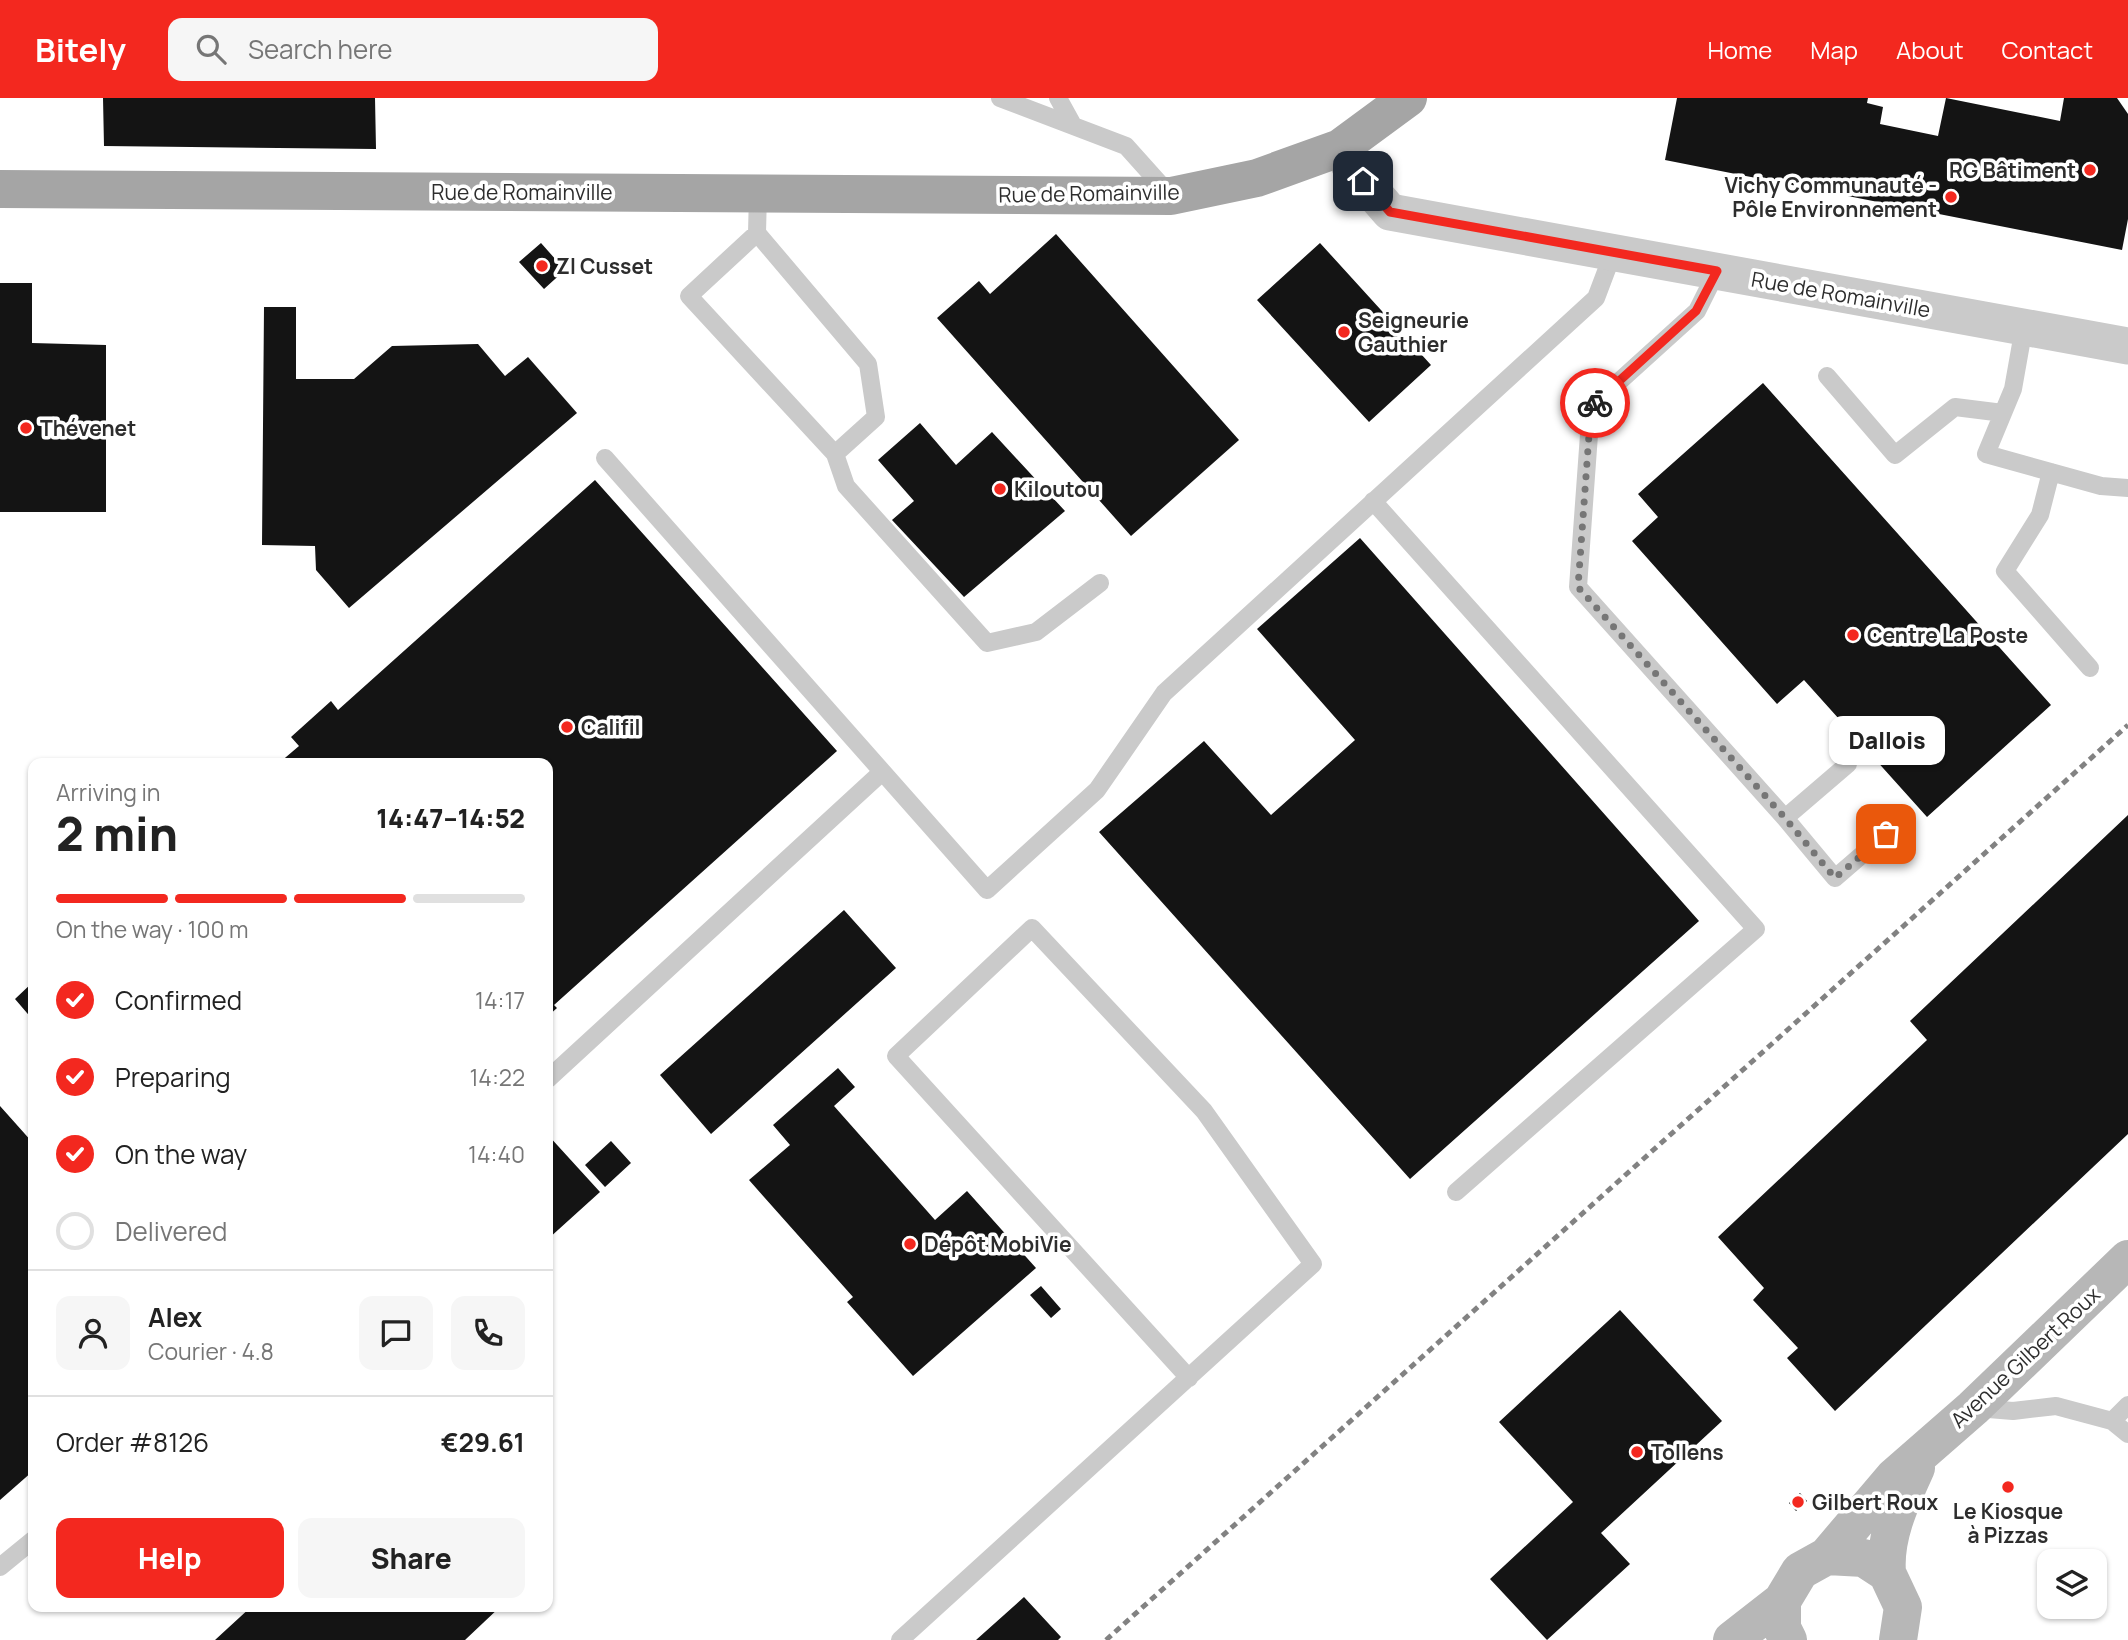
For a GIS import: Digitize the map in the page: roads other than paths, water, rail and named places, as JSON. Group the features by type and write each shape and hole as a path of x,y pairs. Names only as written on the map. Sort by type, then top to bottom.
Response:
{"main road":[{"path":"1340,148 1408,98"},
{"name":"Rue de Romainville","path":"0,189 1171,196 1257,178 1340,148"},
{"name":"Avenue Gilbert Roux","path":"1782,1601 1800,1570 1827,1556 1894,1477 1973,1408 2128,1259"},
{"name":"Avenue Gilbert Roux","path":"1887,1573 1886,1555 1899,1505 1922,1454"},
{"path":"1827,1556 1864,1558 1887,1573 1906,1629"},
{"path":"1732,1640 1782,1601"},
{"path":"1782,1601 1782,1628 1788,1640"}],"street":[{"name":"Rue de Romainville","path":"1340,148 1350,166 1390,212 2128,346"}],"lane":[{"path":"1000,98 1126,146 1171,196"},
{"path":"1058,98 1073,125"},
{"path":"758,193 757,233 868,364 876,417 835,454"},
{"path":"757,233 689,296 835,454 846,486 987,643 1036,632 1100,583"},
{"path":"605,458 987,890 1097,790 1164,693 1596,298 1613,253"},
{"path":"1717,271 1696,311 1591,407 1578,587 1785,818 1835,878 1886,834"},
{"path":"2024,327 2012,389 1986,454 2101,486 2128,488"},
{"path":"1827,376 1895,455 1955,407 2003,413"},
{"path":"2051,472 2040,515 2004,571 2090,668"},
{"path":"1373,501 1756,929 1456,1192"},
{"path":"1785,818 1848,764"},
{"path":"553,1074 882,772"},
{"path":"900,1640 1189,1378 1313,1264 1204,1111 1032,928 896,1056 1189,1378"},
{"path":"2112,1421 2128,1405"},
{"path":"1973,1408 2012,1411 2056,1406 2112,1421 2128,1434"},
{"path":"0,1567 28,1544"}],"railway":[{"path":"1106,1640 2128,725"}],"place":[{"name":"RG Bâtiment","path":"2090,170"},
{"name":"Vichy Communauté - Pôle Environnement","path":"1951,197"},
{"name":"ZI Cusset","path":"542,266"},
{"name":"Seigneurie Gauthier","path":"1344,332"},
{"name":"Thévenet","path":"26,428"},
{"name":"Kiloutou","path":"1000,489"},
{"name":"Centre La Poste","path":"1853,635"},
{"name":"Califil","path":"567,727"},
{"name":"Dallois","path":"1886,834"},
{"name":"Dépôt MobiVie","path":"910,1244"},
{"name":"Tollens","path":"1637,1452"},
{"name":"Le Kiosque à Pizzas","path":"2008,1487"},
{"name":"Gilbert Roux","path":"1798,1502"}]}
